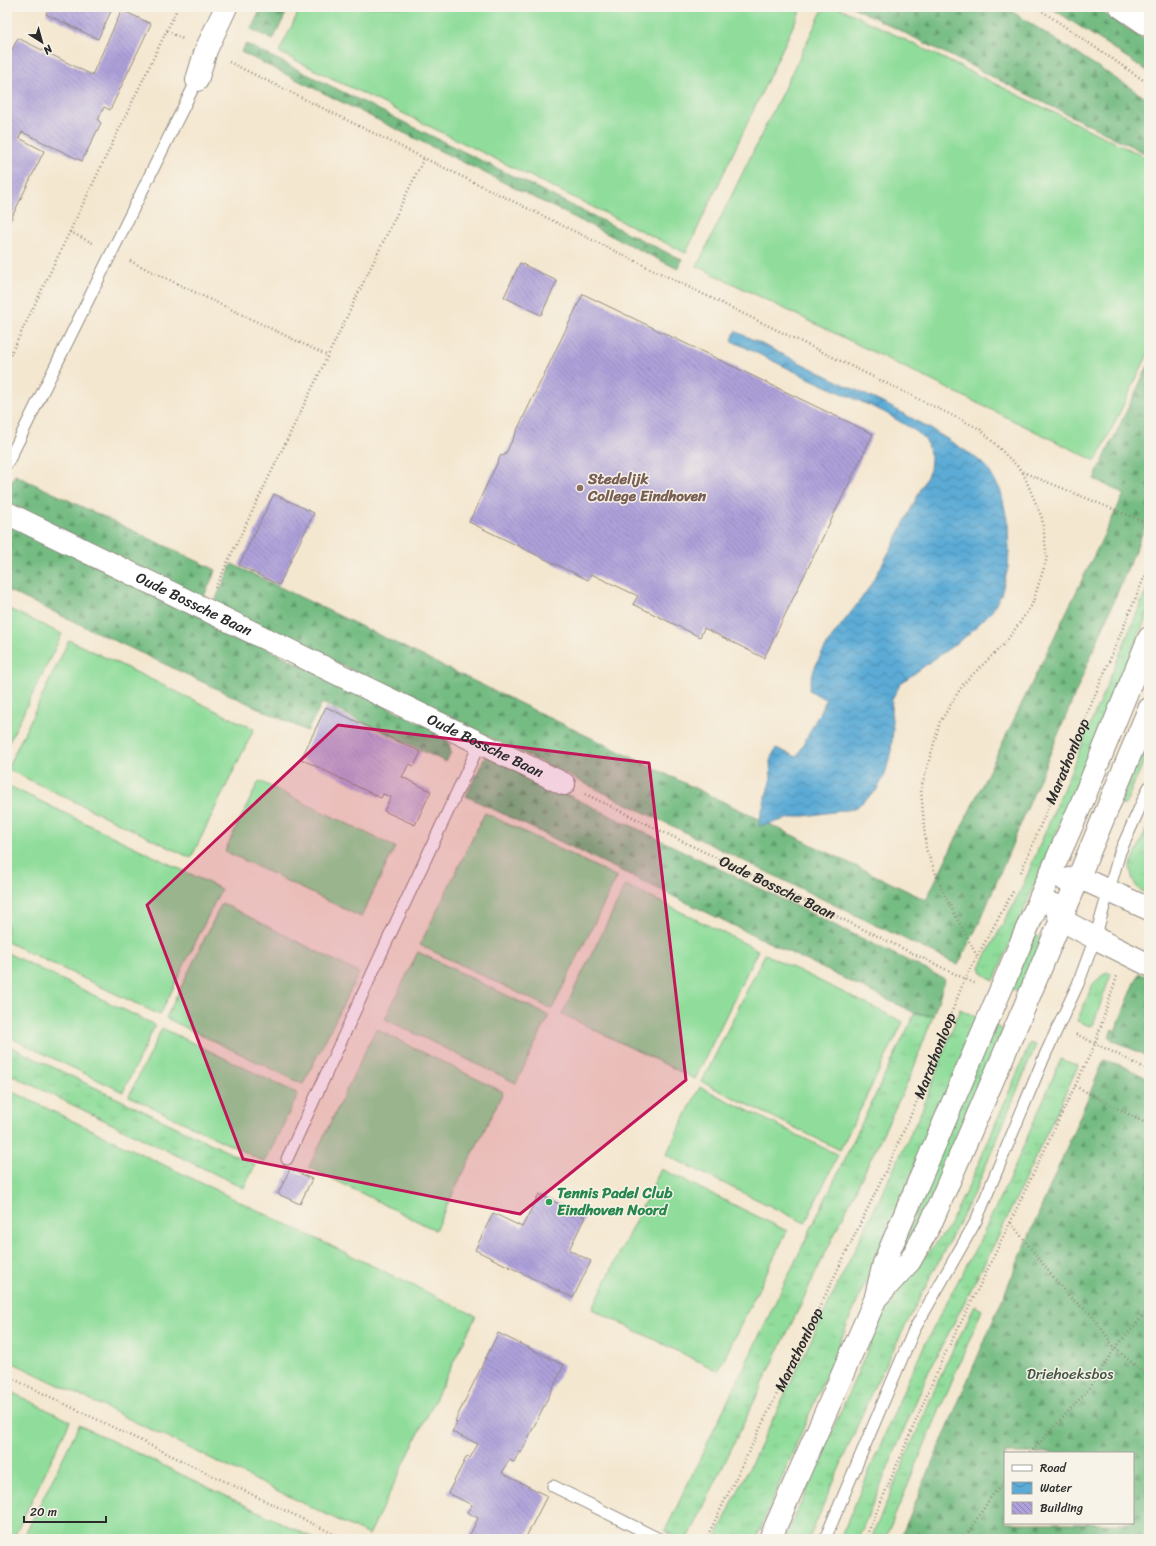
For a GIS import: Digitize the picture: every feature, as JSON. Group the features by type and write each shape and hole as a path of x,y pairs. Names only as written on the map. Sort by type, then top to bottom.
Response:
{"main road":[{"path":"197,80 206,50 226,7"},
{"path":"1120,7 1149,26"},
{"name":"Oude Bossche Baan","path":"7,513 564,784"},
{"name":"Marathonloop","path":"770,1539 875,1300 884,1263 1080,807 1149,638"},
{"name":"Marathonloop","path":"875,1300 910,1261 931,1223 1024,1008 1149,709"},
{"path":"1149,909 1078,877 1046,884 1060,919 1149,965"}],"lane":[{"path":"7,464 197,80"},
{"path":"287,1159 480,743"},
{"path":"825,1539 914,1330 976,1221 1045,1055 1078,984 1095,938 1120,852 1149,787"},
{"path":"553,1486 659,1539"}],"path":[{"path":"7,362 178,7"},
{"path":"1036,7 1149,84"},
{"path":"167,31 980,429 1023,472 1042,518 1047,558 1032,605 1006,642 964,683 940,722 921,789 926,849 944,894 977,956"},
{"path":"204,609 424,158"},
{"path":"70,232 328,356"},
{"path":"1023,472 1149,524"},
{"name":"Marathonloop","path":"1020,876 1149,566"},
{"name":"Oude Bossche Baan","path":"564,784 964,978"},
{"name":"Marathonloop","path":"706,1539 884,1175 918,1099 964,978 1017,883"},
{"path":"865,1539 942,1360 1010,1223 1095,1044 1149,1070"},
{"path":"1075,1086 1149,1125"},
{"path":"1010,1223 1068,1296 1092,1315 1115,1348 1149,1378"},
{"path":"1031,1452 1089,1389 1115,1348 1149,1309"},
{"path":"7,1376 344,1539"},
{"path":"964,1539 991,1497 1004,1482"}],"highlighted area":[{"path":"338,725 649,763 686,1080 520,1214 243,1159 147,905"}],"green space":[{"path":"262,7 289,7 273,40 251,29"},
{"path":"301,7 802,7 686,253 279,52"},
{"path":"824,7 838,7 1149,159 1149,352 1096,461 697,266"},
{"path":"853,7 1005,7 1149,100 1149,155"},
{"path":"1050,7 1095,7 1149,43 1149,72"},
{"path":"246,44 682,260 678,269 241,52"},
{"path":"1149,364 1149,517 981,919 958,965 214,603 232,564 926,900 1124,494 1094,479"},
{"path":"15,475 216,570 203,598 7,502 7,492"},
{"path":"7,522 447,736 451,753 446,762 322,703 307,731 7,590"},
{"path":"1149,584 1149,611 994,981 982,973 980,967 1021,890"},
{"path":"7,608 62,634 7,746"},
{"path":"69,640 254,729 191,858 7,769"},
{"path":"1149,727 1149,749 1125,805 1120,805"},
{"path":"486,755 943,978 945,980 933,1016 915,1013 466,796"},
{"path":"259,781 395,847 361,917 225,851"},
{"path":"7,785 221,889 160,1015 7,942"},
{"path":"485,813 617,877 552,1009 420,945"},
{"path":"1149,823 1149,884 1147,889 1143,892 1133,881 1130,867"},
{"path":"626,885 758,950 695,1079 562,1014"},
{"path":"222,903 359,973 303,1084 166,1018"},
{"path":"1036,935 1044,940 1022,994 1007,987"},
{"path":"418,952 549,1016 516,1083 385,1019"},
{"path":"7,953 155,1025 123,1092 7,1036"},
{"path":"765,954 903,1022 840,1150 702,1082"},
{"path":"1106,972 1110,974 1110,977 1093,1025 1090,1026 1077,1021 1093,984"},
{"path":"1139,973 1149,978 1149,1057 1112,1040 1109,1037 1112,1029 1115,1031"},
{"path":"960,1009 978,1018 756,1539 715,1539 923,1108"},
{"path":"915,1013 933,1016 911,1075 688,1539 682,1539 665,1531"},
{"path":"991,1024 1006,1031 939,1186 895,1265"},
{"path":"162,1028 298,1094 265,1162 129,1096"},
{"path":"376,1029 503,1092 435,1230 309,1167"},
{"path":"1030,1043 1036,1045 977,1187 873,1389 809,1539 785,1539 882,1317 905,1282 948,1228 971,1181"},
{"path":"7,1045 255,1165 244,1188 7,1073"},
{"path":"1061,1059 1078,1066 999,1235 928,1373 858,1539 840,1539 910,1376 933,1328 982,1236 1011,1175"},
{"name":"Driehoeksbos","path":"1104,1060 1123,1066 1149,1079 1149,1539 900,1539"},
{"path":"700,1087 838,1155 805,1223 666,1155"},
{"path":"7,1089 476,1316 369,1535 7,1360"},
{"path":"661,1169 787,1231 718,1371 592,1309"},
{"path":"975,1306 982,1310 885,1539 871,1539 946,1363"},
{"path":"7,1390 70,1421 13,1539 7,1539"},
{"path":"79,1425 315,1539 23,1539"}],"water":[{"path":"735,331 897,410 936,432 972,455 986,466 1001,491 1008,524 1008,568 1001,595 992,611 969,634 901,683 892,699 891,710 893,729 891,751 885,775 876,791 854,809 791,818 759,826 771,778 770,761 776,748 797,757 826,700 809,690 812,675 818,660 835,633 873,581 881,567 930,470 931,457 926,441 917,432 884,412 806,377 732,341"}],"building":[{"path":"49,7 113,7 98,39 46,14"},
{"path":"122,10 151,24 110,110 104,107 98,120 101,123 82,161 22,132 19,138 44,151 7,227 7,132 9,133 12,127 7,125 7,72 9,69 7,68 7,60 18,38 92,75"},
{"path":"520,263 557,281 541,315 504,297"},
{"path":"583,294 873,434 764,658 704,628 700,637 633,604 638,596 591,574 588,580 469,522 501,455 504,456 507,451"},
{"path":"274,494 314,513 279,585 239,565"},
{"path":"326,707 421,752 414,766 409,764 402,777 431,791 415,825 384,811 391,797 383,794 381,798 301,759"},
{"path":"290,1169 312,1179 300,1204 278,1194"},
{"path":"539,1194 585,1217 569,1250 591,1261 573,1298 475,1250 493,1213 522,1227"},
{"path":"498,1333 564,1365 521,1453 519,1452 514,1462 509,1460 502,1473 547,1496 525,1539 468,1539 478,1518 467,1512 472,1505 448,1493 467,1456 470,1458 478,1444 452,1432 457,1423 455,1421"}],"place":[{"name":"Stedelijk College Eindhoven","path":"580,488"},
{"name":"Tennis Padel Club Eindhoven Noord","path":"549,1202"}]}
